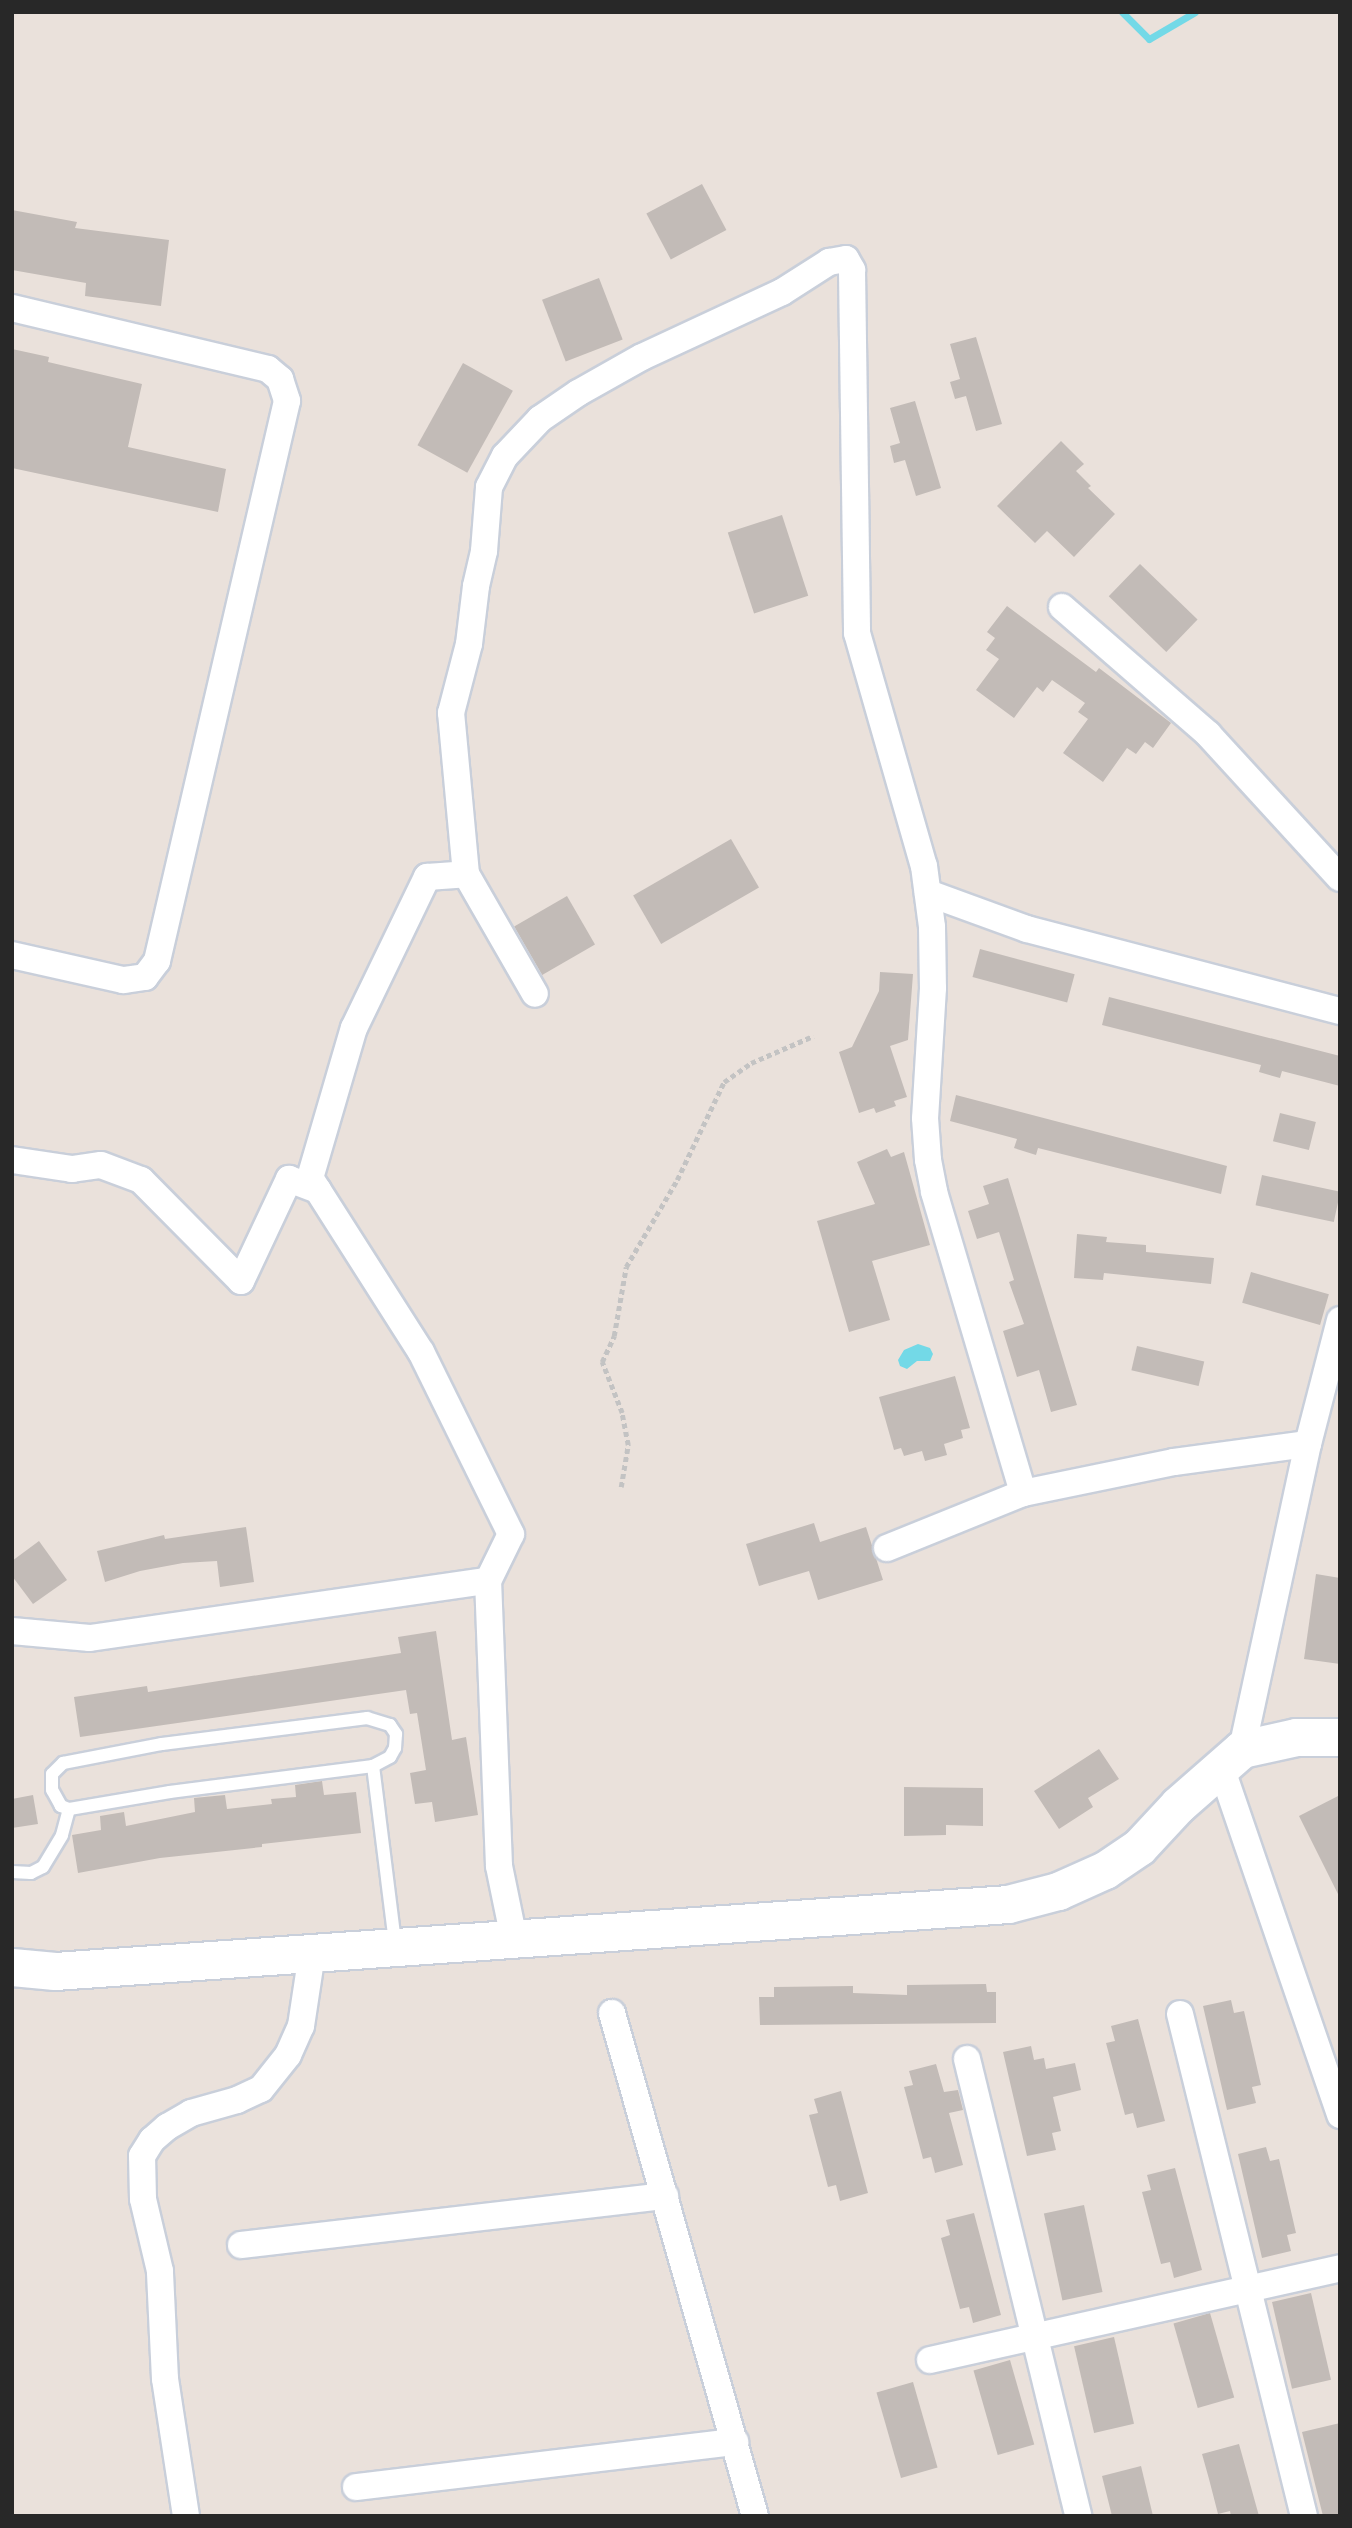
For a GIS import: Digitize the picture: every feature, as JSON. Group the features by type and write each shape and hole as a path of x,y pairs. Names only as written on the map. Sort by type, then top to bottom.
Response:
{"main road":[{"path":"12,1968 55,1971 1008,1904 1058,1891 1105,1870 1139,1847 1178,1805 1231,1758 1296,1737 1340,1737"}],"street":[{"path":"535,993 466,874 451,713 469,645 476,586 484,551 489,487 505,456 540,419 578,393 642,357 782,292 829,262 846,259 852,270 857,633 912,820 928,893 933,988 925,1118 928,1160 934,1192 1023,1493"},
{"path":"12,308 268,369 280,379 287,401 204,769 157,961 145,977 123,980 12,956"},
{"path":"1062,607 1208,734 1340,878"},
{"path":"466,874 427,877 354,1028 310,1178 421,1352 511,1534 488,1581 499,1867 514,1938"},
{"path":"928,893 1027,929 1340,1011"},
{"path":"12,1160 72,1169 102,1166 141,1180 241,1281 289,1179 318,1190"},
{"path":"1340,1320 1231,1758 1332,2068 1340,2115"},
{"path":"887,1548 1023,1493 1174,1462 1308,1444"},
{"path":"12,1631 90,1638 488,1581"},
{"path":"186,2516 165,2379 160,2271 142,2199 142,2156 152,2140 167,2127 191,2113 237,2101 261,2089 288,2055 301,2026 312,1953"},
{"path":"612,2013 755,2516"},
{"path":"1180,2014 1304,2516"},
{"path":"967,2059 1078,2516"},
{"path":"241,2245 665,2196"},
{"path":"930,2360 1340,2268"},
{"path":"356,2487 735,2442"}],"lane":[{"path":"379,1719 394,1730 396,1743 390,1757 373,1766 170,1792 69,1810 61,1806 52,1790 52,1774 62,1763 162,1744 379,1719"},
{"path":"373,1766 396,1947"},
{"path":"12,1872 31,1873 43,1867 62,1835 69,1810"}],"path":[{"path":"621,1487 628,1445 622,1413 602,1362 614,1336 626,1267 677,1180 724,1082 751,1063 813,1036"}],"water":[{"path":"918,1344 930,1348 933,1354 930,1361 917,1361 907,1369 900,1366 898,1360 904,1350"}],"building":[{"path":"702,184 726,230 671,259 646,214"},
{"path":"12,210 77,222 75,228 169,240 161,306 85,296 86,283 12,270"},
{"path":"599,278 623,340 566,361 542,300"},
{"path":"976,337 1002,424 976,431 966,396 955,399 950,382 960,379 950,344"},
{"path":"12,349 49,357 48,362 142,384 128,447 226,469 218,512 12,468"},
{"path":"463,363 513,391 467,473 417,445"},
{"path":"915,401 941,488 916,496 905,460 894,463 890,446 900,443 890,408"},
{"path":"1061,441 1084,464 1076,471 1091,486 1088,488 1115,514 1074,557 1047,531 1035,543 997,506"},
{"path":"782,515 808,596 754,613 728,533"},
{"path":"1140,564 1198,620 1166,652 1109,596"},
{"path":"1007,606 1096,672 1099,668 1171,723 1153,748 1145,742 1136,754 1127,748 1103,782 1063,753 1088,719 1078,712 1085,703 1052,680 1043,692 1037,687 1014,718 976,690 999,659 986,650 995,638 987,632"},
{"path":"731,839 759,887 661,944 633,896"},
{"path":"567,896 595,944 542,975 514,926"},
{"path":"980,949 1075,974 1067,1002 972,977"},
{"path":"880,972 913,974 908,1040 890,1046 907,1097 894,1101 896,1106 876,1113 874,1108 859,1113 839,1052 852,1047 879,991"},
{"path":"1109,997 1340,1056 1340,1086 1282,1071 1280,1078 1259,1072 1261,1065 1102,1025"},
{"path":"956,1095 1227,1166 1221,1194 1038,1148 1036,1155 1014,1148 1017,1139 950,1121"},
{"path":"1280,1113 1316,1122 1309,1150 1273,1141"},
{"path":"887,1149 891,1157 904,1152 930,1245 872,1261 890,1320 849,1332 817,1221 875,1204 857,1162"},
{"path":"1262,1175 1340,1192 1334,1222 1256,1205"},
{"path":"1008,1178 1077,1405 1051,1412 1039,1370 1017,1377 1003,1331 1024,1324 1009,1282 1014,1280 999,1232 977,1239 968,1211 989,1204 983,1186"},
{"path":"1077,1234 1107,1237 1106,1242 1146,1245 1146,1252 1214,1258 1211,1284 1104,1273 1103,1280 1074,1278"},
{"path":"1251,1272 1329,1294 1320,1325 1242,1303"},
{"path":"1137,1346 1204,1362 1199,1386 1131,1370"},
{"path":"955,1376 970,1428 961,1430 963,1438 944,1444 947,1455 925,1461 922,1451 904,1456 901,1448 894,1450 879,1397"},
{"path":"814,1523 820,1542 866,1527 883,1580 818,1600 809,1571 759,1586 746,1544"},
{"path":"246,1527 254,1582 220,1587 217,1561 183,1563 140,1571 105,1582 97,1551 164,1535 165,1539"},
{"path":"39,1541 67,1580 33,1604 12,1576 12,1561"},
{"path":"1316,1574 1340,1578 1340,1664 1304,1659"},
{"path":"436,1631 452,1740 466,1737 478,1815 435,1822 432,1802 415,1804 410,1773 426,1770 417,1713 410,1714 406,1690 80,1737 74,1697 147,1686 148,1692 401,1653 398,1637"},
{"path":"1099,1749 1119,1779 1088,1798 1093,1807 1059,1829 1034,1791"},
{"path":"322,1781 324,1795 356,1792 361,1833 160,1858 78,1873 72,1835 101,1830 100,1816 124,1812 126,1826 195,1812 194,1798 225,1795 227,1809 272,1804 271,1799 296,1797 295,1785"},
{"path":"904,1787 983,1788 983,1826 946,1825 946,1835 904,1836"},
{"path":"33,1795 38,1824 12,1828 12,1799"},
{"path":"1340,1795 1340,1898 1299,1816"},
{"path":"986,1984 987,1992 996,1992 996,2023 760,2025 759,1997 774,1997 774,1987 853,1986 853,1993 907,1995 907,1985"},
{"path":"1231,2000 1234,2013 1244,2011 1261,2085 1252,2087 1256,2103 1227,2110 1203,2006"},
{"path":"1138,2019 1165,2121 1137,2128 1133,2113 1125,2115 1106,2043 1115,2041 1111,2026"},
{"path":"1031,2046 1034,2060 1044,2058 1046,2069 1075,2063 1081,2090 1053,2097 1061,2131 1052,2133 1056,2150 1027,2156 1003,2052"},
{"path":"936,2064 944,2092 958,2090 963,2110 949,2113 963,2165 935,2173 931,2157 923,2159 904,2087 913,2085 909,2071"},
{"path":"841,2091 868,2193 840,2201 836,2185 828,2187 809,2115 818,2113 814,2099"},
{"path":"1266,2147 1270,2161 1279,2159 1296,2233 1287,2235 1291,2251 1262,2258 1238,2154"},
{"path":"1175,2168 1202,2270 1174,2278 1170,2262 1161,2264 1142,2192 1151,2190 1147,2175"},
{"path":"1084,2205 1103,2292 1062,2301 1044,2214"},
{"path":"974,2213 1001,2315 973,2323 969,2307 960,2309 941,2238 950,2235 946,2220"},
{"path":"1311,2293 1331,2380 1292,2389 1272,2302"},
{"path":"1210,2313 1234,2398 1198,2408 1173,2323"},
{"path":"1114,2337 1134,2424 1094,2433 1074,2346"},
{"path":"1010,2360 1034,2445 998,2455 973,2370"},
{"path":"913,2382 938,2468 901,2478 876,2392"},
{"path":"1340,2423 1340,2516 1323,2516 1302,2432"},
{"path":"1239,2444 1259,2516 1231,2516 1230,2511 1218,2514 1202,2454"},
{"path":"1141,2466 1153,2516 1112,2516 1102,2476"}],"waterway":[{"path":"1122,12 1149,39 1195,12"}]}
